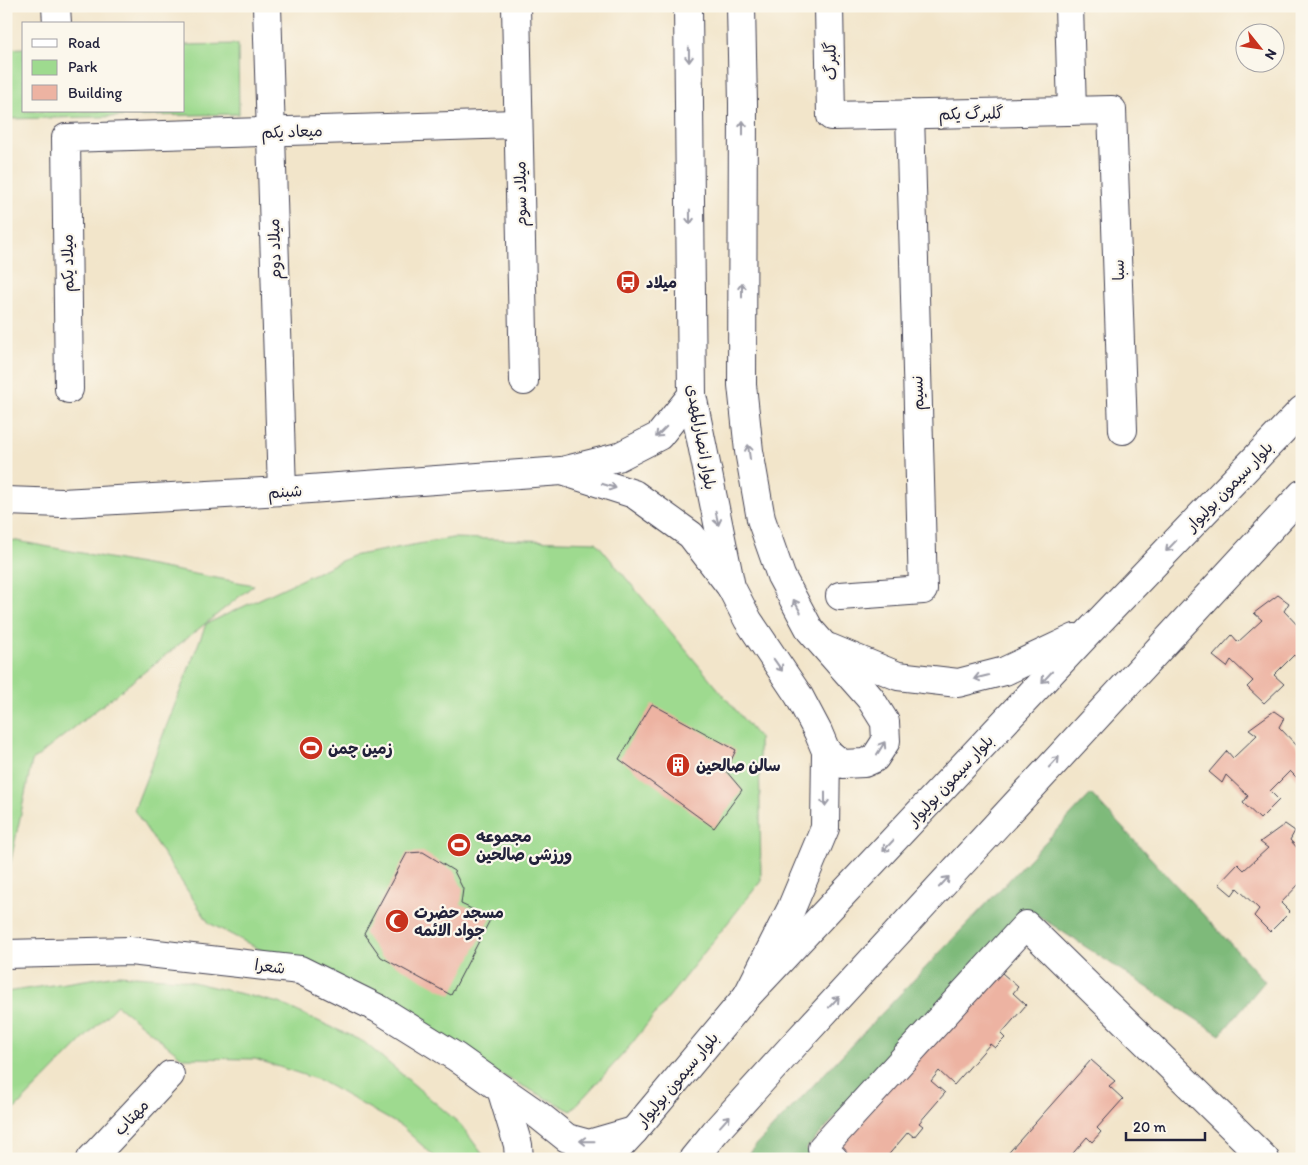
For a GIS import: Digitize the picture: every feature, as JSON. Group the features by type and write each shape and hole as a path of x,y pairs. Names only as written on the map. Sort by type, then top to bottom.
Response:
{"street":[{"path":"56,6 57,22"},
{"name":"میلاد دوم","path":"267,6 282,491"},
{"name":"میلاد سوم","path":"516,6 524,381"},
{"name":"بلوار انصارالمهدی","path":"688,6 692,395 731,586 748,620 799,696 826,750"},
{"path":"741,6 743,104 742,385 749,451 761,519 781,576 810,630 870,698 885,722 886,741 875,758 864,763 842,764 826,750"},
{"name":"گلبرگ","path":"829,6 831,116"},
{"path":"1069,6 1072,111"},
{"name":"گلبرگ یکم","path":"831,116 1112,110"},
{"name":"سبا","path":"1112,110 1123,430"},
{"name":"نسیم","path":"840,596 922,590 910,114"},
{"name":"میعاد یکم","path":"66,138 518,124"},
{"name":"میلاد یکم","path":"66,138 69,388"},
{"path":"562,471 618,456 659,436 692,395"},
{"name":"بلوار سیمون بولیوار","path":"608,1159 634,1131 747,996 1090,631 1302,410"},
{"path":"562,471 634,494 691,534 731,586"},
{"name":"شبنم","path":"6,501 62,503 282,491 562,471"},
{"path":"693,1159 793,1046 1302,494"},
{"path":"825,646 898,676 958,683 1005,672 1090,631"},
{"path":"747,996 792,908 825,828 826,750"},
{"path":"834,1159 822,1148 1026,925 1265,1159"},
{"name":"شعرا","path":"6,954 130,951 300,970 379,1009 456,1057 537,1114 567,1138 589,1144 634,1131"},
{"name":"مهتاب","path":"91,1159 170,1075"},
{"path":"501,1089 518,1145 519,1159"}],"green space":[{"path":"238,44 239,114 6,119 6,49 22,48 22,112 185,112 185,45"},
{"name":"مجموعه ورزشی صالحین","path":"452,538 596,542 759,738 761,881 625,1052 571,1111 209,923 134,810 206,624 352,556"},
{"path":"6,539 254,585 32,761 6,884"},
{"path":"1091,794 1265,981 1220,1035 1028,909 806,1149 816,1159 743,1159"},
{"path":"118,975 180,979 279,1003 364,1042 460,1124 486,1159 437,1159 401,1126 319,1080 255,1059 183,1058 117,1005 6,1118 6,992"}],"building":[{"path":"1278,595 1289,603 1284,611 1302,630 1302,663 1294,655 1274,675 1284,684 1264,703 1247,687 1253,681 1231,660 1227,667 1213,656 1232,635 1238,642 1262,620 1254,613"},
{"name":"سالن صالحین","path":"652,704 736,750 726,771 742,790 714,828 619,759"},
{"path":"1274,711 1284,718 1279,727 1302,751 1302,779 1300,781 1290,771 1270,791 1279,800 1260,819 1243,803 1248,796 1226,775 1222,783 1209,772 1227,751 1233,758 1257,735 1249,729"},
{"path":"1285,824 1295,831 1290,840 1302,853 1302,885 1300,883 1281,903 1290,912 1270,932 1254,916 1259,909 1237,888 1232,895 1219,884 1238,864 1244,870 1268,848 1260,842"},
{"path":"423,852 454,871 463,889 461,904 491,918 451,995 381,957 364,933 407,853"},
{"path":"994,966 1018,987 1013,993 1026,1005 1001,1034 1005,1038 995,1048 990,1044 954,1085 939,1071 931,1081 945,1093 919,1123 923,1126 914,1137 908,1132 885,1159 854,1159 836,1144"},
{"path":"1091,1060 1115,1081 1109,1086 1123,1099 1097,1128 1101,1132 1092,1142 1087,1137 1068,1159 1003,1159"}],"place":[{"name":"میلاد","path":"628,282"},
{"name":"زمین چمن","path":"311,748"},
{"name":"سالن صالحین","path":"678,765"},
{"name":"مجموعه ورزشی صالحین","path":"459,845"},
{"name":"مسجد حضرت جواد الائمه","path":"397,921"}]}
